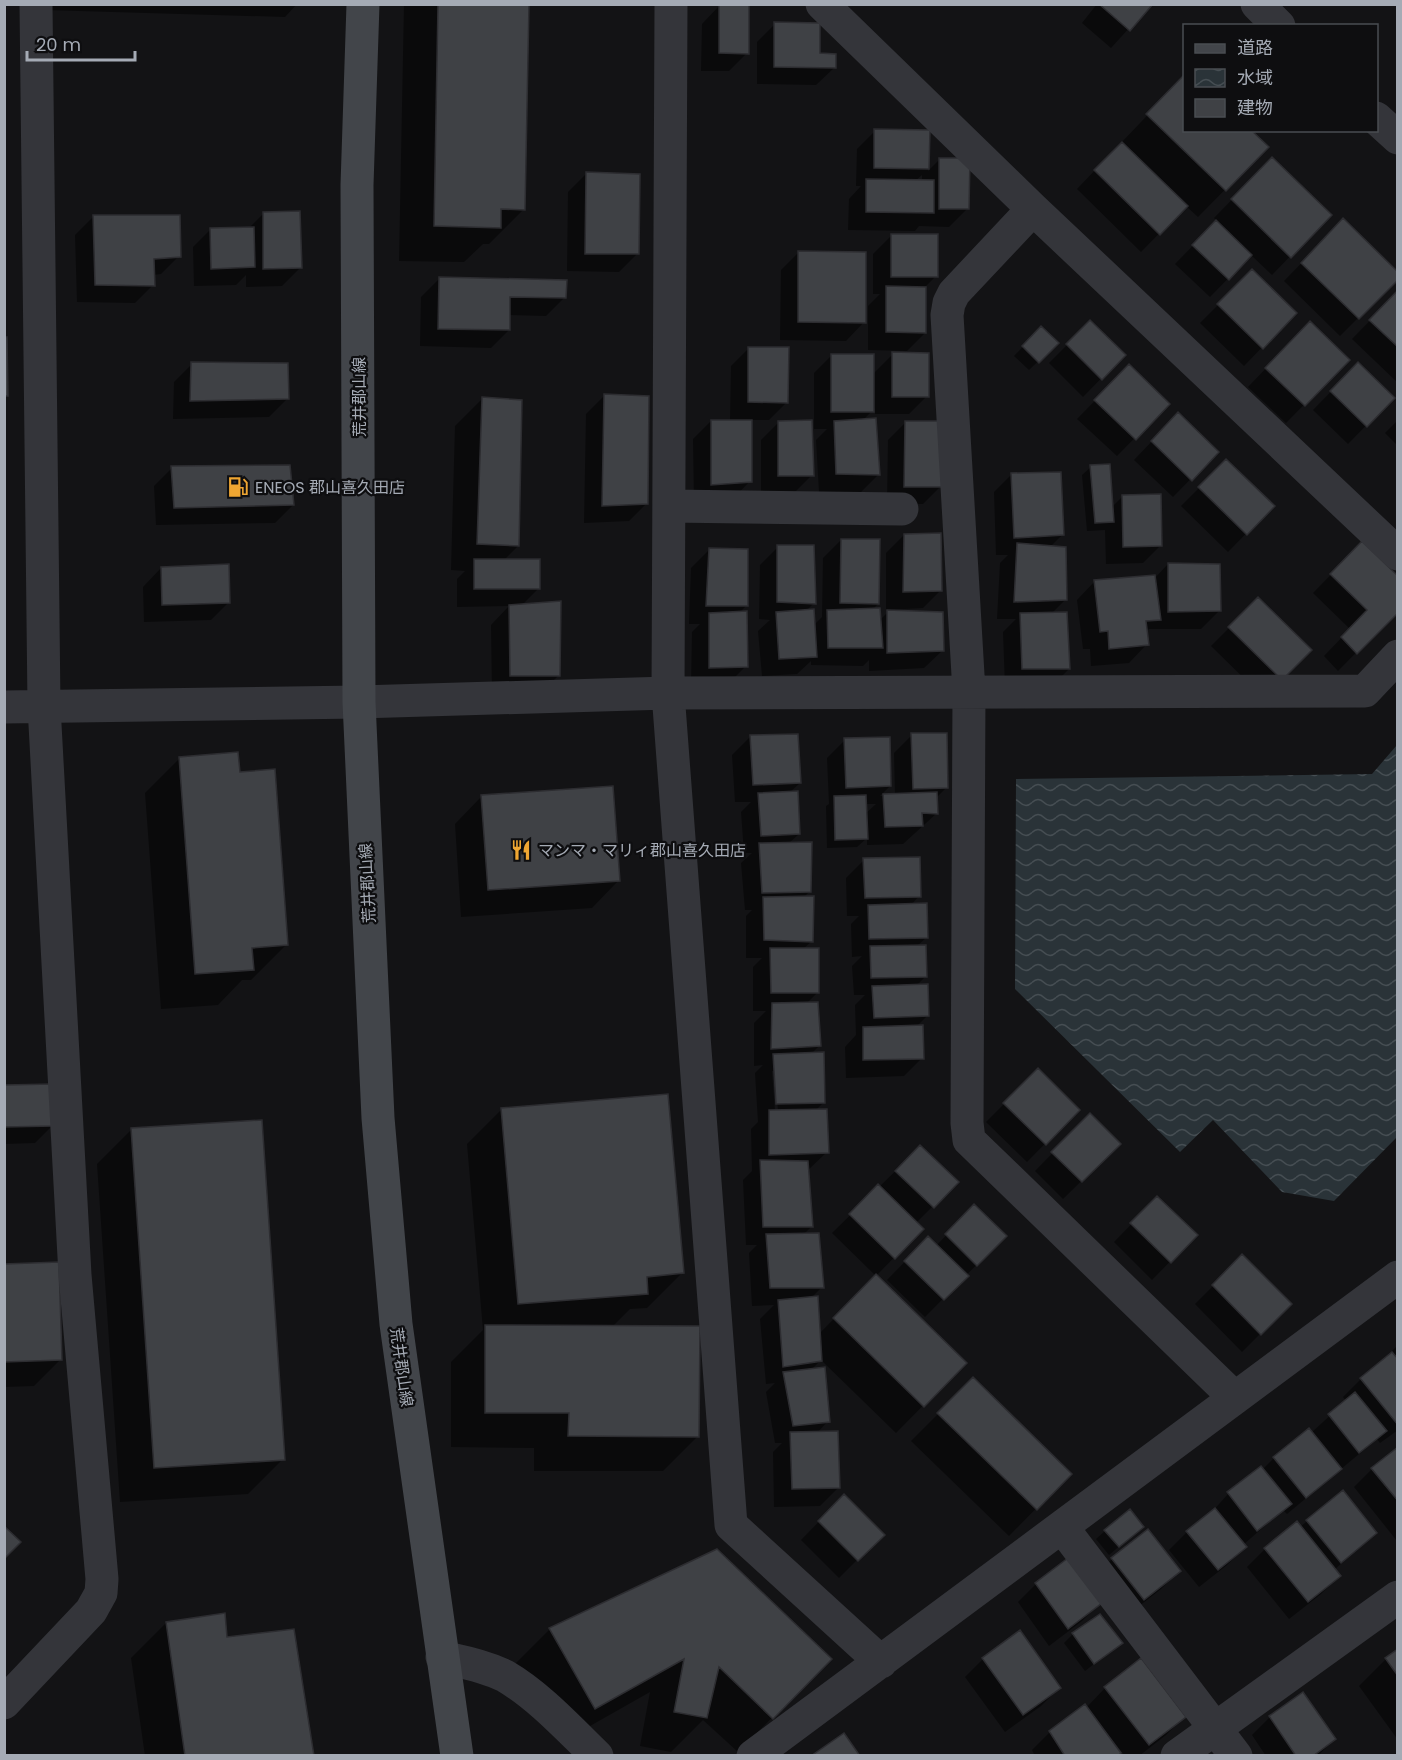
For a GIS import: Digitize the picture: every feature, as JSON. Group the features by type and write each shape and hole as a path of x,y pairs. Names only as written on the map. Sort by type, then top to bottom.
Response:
{"main road":[{"name":"荒井郡山線","path":"363,4 357,185 359,702 378,1118 393,1302 457,1755"}],"street":[{"path":"4,1702 91,1611 101,1593 102,1579 75,1275 44,706 36,4"},
{"path":"671,4 668,693 730,1525 881,1662"},
{"path":"822,4 1033,209 1398,554"},
{"path":"1257,4 1277,24"},
{"path":"1378,119 1398,138"},
{"path":"1033,209 965,280 949,303 948,327 969,692 967,1123 969,1140 1235,1398"},
{"path":"669,506 902,508"},
{"path":"4,707 359,702 668,693 1365,691 1398,656"},
{"path":"753,1755 1398,1276"},
{"path":"1062,1527 1236,1755"},
{"path":"1177,1755 1398,1597"},
{"path":"442,1657 479,1665 510,1680 549,1710 597,1755"}],"water":[{"path":"1397,745 1397,1137 1334,1201 1282,1192 1213,1120 1180,1152 1015,989 1016,779 1372,774"}],"building":[{"path":"438,4 529,4 525,210 501,209 501,228 434,226"},
{"path":"719,4 749,4 749,54 719,53"},
{"path":"1099,4 1153,4 1130,31"},
{"path":"774,22 820,23 820,53 836,54 836,68 774,67"},
{"path":"1183,76 1183,132 1253,132 1269,147 1226,191 1146,114"},
{"path":"874,129 930,130 929,169 874,168"},
{"path":"1122,142 1188,206 1160,235 1094,170"},
{"path":"1272,157 1332,215 1291,258 1231,199"},
{"path":"939,158 970,158 969,209 939,209"},
{"path":"586,172 640,174 639,254 585,254"},
{"path":"866,179 934,180 934,213 866,212"},
{"path":"300,211 302,268 263,269 263,212"},
{"path":"93,215 180,215 181,257 154,259 155,286 95,285"},
{"path":"1343,218 1398,272 1398,280 1359,319 1301,263"},
{"path":"1216,220 1252,255 1229,280 1192,245"},
{"path":"254,227 255,267 211,269 210,228"},
{"path":"891,234 938,234 938,277 891,277"},
{"path":"798,251 866,252 866,323 798,322"},
{"path":"1252,269 1297,313 1263,349 1217,304"},
{"path":"439,277 567,280 566,298 510,297 510,330 438,329"},
{"path":"886,286 926,287 926,333 886,332"},
{"path":"1398,290 1398,347 1369,320"},
{"path":"1090,320 1126,355 1102,380 1066,344"},
{"path":"1310,321 1350,360 1305,406 1265,368"},
{"path":"1041,326 1059,343 1039,363 1022,346"},
{"path":"4,337 7,337 8,396 4,396"},
{"path":"748,347 789,347 788,403 748,402"},
{"path":"892,352 929,353 929,397 892,397"},
{"path":"831,354 874,354 874,412 831,412"},
{"path":"191,362 288,363 289,399 190,401"},
{"path":"1358,362 1395,398 1367,427 1330,391"},
{"path":"1129,364 1170,404 1136,440 1094,400"},
{"path":"604,394 649,396 648,504 602,506"},
{"path":"482,397 522,400 519,546 477,544"},
{"path":"1178,412 1219,452 1192,481 1151,441"},
{"path":"876,418 880,475 836,474 834,421"},
{"path":"711,420 752,420 752,482 711,485"},
{"path":"812,420 814,476 778,476 778,421"},
{"path":"905,421 941,421 942,487 904,487"},
{"path":"1226,459 1275,506 1247,535 1198,487"},
{"path":"1110,464 1114,522 1095,523 1090,465"},
{"path":"290,465 294,505 174,508 171,466"},
{"path":"1061,472 1064,535 1014,538 1011,473"},
{"path":"1161,494 1162,546 1123,547 1122,495"},
{"path":"941,533 942,591 903,592 904,534"},
{"path":"841,539 880,539 879,604 840,603"},
{"path":"1362,541 1398,576 1398,613 1357,654 1341,637 1367,610 1330,574"},
{"path":"1017,543 1066,547 1067,600 1014,602"},
{"path":"777,545 814,545 816,604 777,602"},
{"path":"709,548 748,549 748,606 706,606"},
{"path":"474,559 540,559 540,589 474,589"},
{"path":"1168,563 1220,564 1221,611 1168,612"},
{"path":"229,564 230,603 162,605 161,567"},
{"path":"1155,575 1161,620 1146,621 1149,645 1109,649 1108,631 1100,632 1094,580"},
{"path":"1258,597 1312,650 1282,680 1228,627"},
{"path":"561,601 560,676 510,676 509,605"},
{"path":"880,608 883,648 828,648 827,610"},
{"path":"814,609 817,657 779,659 776,612"},
{"path":"887,610 943,612 944,651 887,653"},
{"path":"747,611 748,667 709,668 709,613"},
{"path":"1067,612 1070,669 1022,669 1020,613"},
{"path":"911,733 947,733 948,788 913,789"},
{"path":"798,734 801,783 753,785 750,735"},
{"path":"890,737 891,786 846,788 844,738"},
{"path":"238,752 240,772 275,769 288,945 252,948 254,970 195,974 179,757"},
{"path":"613,786 620,881 488,890 481,795"},
{"path":"798,791 800,834 761,836 758,793"},
{"path":"937,792 938,814 922,813 923,826 885,827 883,794"},
{"path":"866,795 868,839 835,840 834,796"},
{"path":"812,842 811,892 762,893 759,843"},
{"path":"920,857 921,897 865,898 863,858"},
{"path":"814,896 813,942 764,940 763,897"},
{"path":"927,903 928,938 869,939 868,905"},
{"path":"926,945 927,977 871,978 870,946"},
{"path":"770,948 819,948 819,993 771,993"},
{"path":"928,984 929,1016 874,1018 872,986"},
{"path":"818,1002 821,1046 771,1049 772,1003"},
{"path":"923,1025 924,1059 863,1060 863,1027"},
{"path":"824,1052 825,1103 776,1104 773,1054"},
{"path":"1038,1068 1080,1110 1046,1145 1003,1103"},
{"path":"53,1084 54,1126 4,1127 4,1085"},
{"path":"668,1094 684,1273 647,1277 648,1294 518,1304 501,1108"},
{"path":"827,1109 829,1153 769,1155 769,1110"},
{"path":"1090,1113 1121,1144 1082,1182 1051,1152"},
{"path":"262,1120 285,1460 154,1468 131,1128"},
{"path":"920,1145 959,1182 934,1208 895,1171"},
{"path":"760,1160 808,1161 813,1227 763,1227"},
{"path":"878,1184 924,1229 895,1259 849,1214"},
{"path":"1157,1196 1198,1235 1171,1263 1130,1223"},
{"path":"974,1204 1007,1236 977,1266 945,1234"},
{"path":"819,1233 824,1288 770,1288 766,1234"},
{"path":"928,1236 969,1276 944,1300 904,1261"},
{"path":"1242,1254 1292,1304 1261,1335 1212,1285"},
{"path":"59,1262 62,1360 4,1362 4,1264"},
{"path":"876,1274 967,1363 924,1407 833,1318"},
{"path":"818,1296 822,1361 783,1367 778,1300"},
{"path":"485,1325 700,1326 699,1437 568,1436 569,1413 485,1413"},
{"path":"1392,1352 1398,1359 1398,1425 1360,1378"},
{"path":"825,1367 830,1422 793,1426 783,1372"},
{"path":"973,1377 1072,1474 1037,1510 937,1413"},
{"path":"1355,1392 1387,1431 1359,1453 1328,1414"},
{"path":"1309,1428 1342,1469 1306,1498 1273,1457"},
{"path":"838,1431 840,1488 792,1489 790,1432"},
{"path":"1398,1447 1398,1501 1371,1468"},
{"path":"1261,1466 1292,1504 1257,1531 1227,1492"},
{"path":"1343,1490 1377,1533 1341,1563 1306,1520"},
{"path":"844,1494 885,1535 858,1561 818,1521"},
{"path":"1215,1508 1247,1547 1218,1570 1186,1531"},
{"path":"1130,1509 1144,1527 1119,1547 1104,1530"},
{"path":"1297,1521 1341,1576 1308,1602 1264,1548"},
{"path":"4,1526 21,1542 4,1559"},
{"path":"1148,1529 1181,1571 1144,1600 1111,1558"},
{"path":"717,1549 832,1659 773,1719 719,1667 707,1718 674,1712 684,1659 595,1709 549,1628"},
{"path":"1068,1558 1102,1603 1068,1629 1035,1583"},
{"path":"225,1613 227,1637 294,1629 314,1756 185,1756 166,1622"},
{"path":"1100,1614 1123,1643 1094,1664 1072,1633"},
{"path":"1020,1630 1061,1688 1023,1715 982,1658"},
{"path":"1398,1649 1398,1676 1385,1658"},
{"path":"1141,1658 1186,1717 1149,1745 1104,1687"},
{"path":"1303,1692 1336,1739 1313,1756 1296,1756 1269,1716"},
{"path":"1085,1704 1121,1753 1118,1756 1065,1756 1049,1731"},
{"path":"844,1733 860,1756 811,1756"}],"place":[{"name":"ENEOS 郡山喜久田店","path":"238,487"},
{"name":"マンマ・マリィ郡山喜久田店","path":"521,850"}]}
